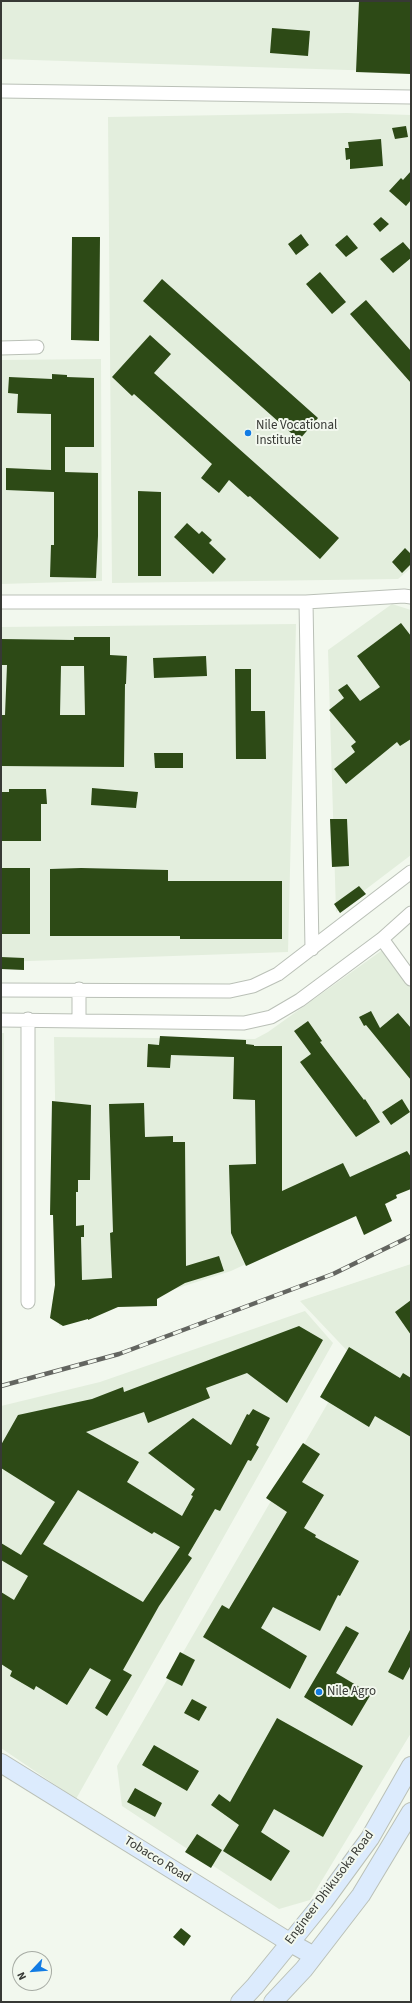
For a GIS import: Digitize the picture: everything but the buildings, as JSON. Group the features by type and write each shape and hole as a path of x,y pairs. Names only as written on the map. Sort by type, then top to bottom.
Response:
{"street":[{"path":"1,91 411,97"},
{"path":"1,348 36,347"},
{"path":"1,602 306,602 411,597"},
{"path":"306,602 312,949"},
{"path":"1,990 230,991 253,986 278,974 409,877"},
{"path":"1,1020 28,1019 244,1023 271,1017 300,1000 382,939 411,913"},
{"path":"382,939 411,979"},
{"path":"79,1020 80,990"},
{"path":"28,1019 28,1302"},
{"name":"Tobacco Road","path":"1,1763 289,1942 314,1956"},
{"name":"Engineer Dhikusoka Road","path":"240,2002 256,1986 289,1942 324,1901 370,1838 411,1766"},
{"name":"Engineer Dhikusoka Road","path":"273,2002 314,1956 361,1896 411,1812"}],"shaded area":[{"path":"1,1 411,1 411,72 1,59"},
{"path":"347,113 411,115 411,568 398,579 112,583 108,117"},
{"path":"101,359 102,581 1,584 1,360"},
{"path":"392,604 411,610 411,855 336,912 328,650"},
{"path":"296,624 288,952 1,962 1,627"},
{"path":"388,946 411,984 411,1187 231,1271 59,1326 54,1037 255,1039 268,1032"},
{"path":"1,1033 4,1033 3,1360 1,1360"},
{"path":"411,1264 411,1733 310,1900 279,1909 122,1806 117,1766 354,1358 300,1301"},
{"path":"305,1311 333,1343 76,1799 1,1748 1,1406 100,1382"}],"railway":[{"path":"1,1386 119,1354 333,1274 411,1236"}],"place":[{"name":"Nile Vocational Institute","path":"248,433"},
{"name":"Nile Agro","path":"319,1692"}]}
